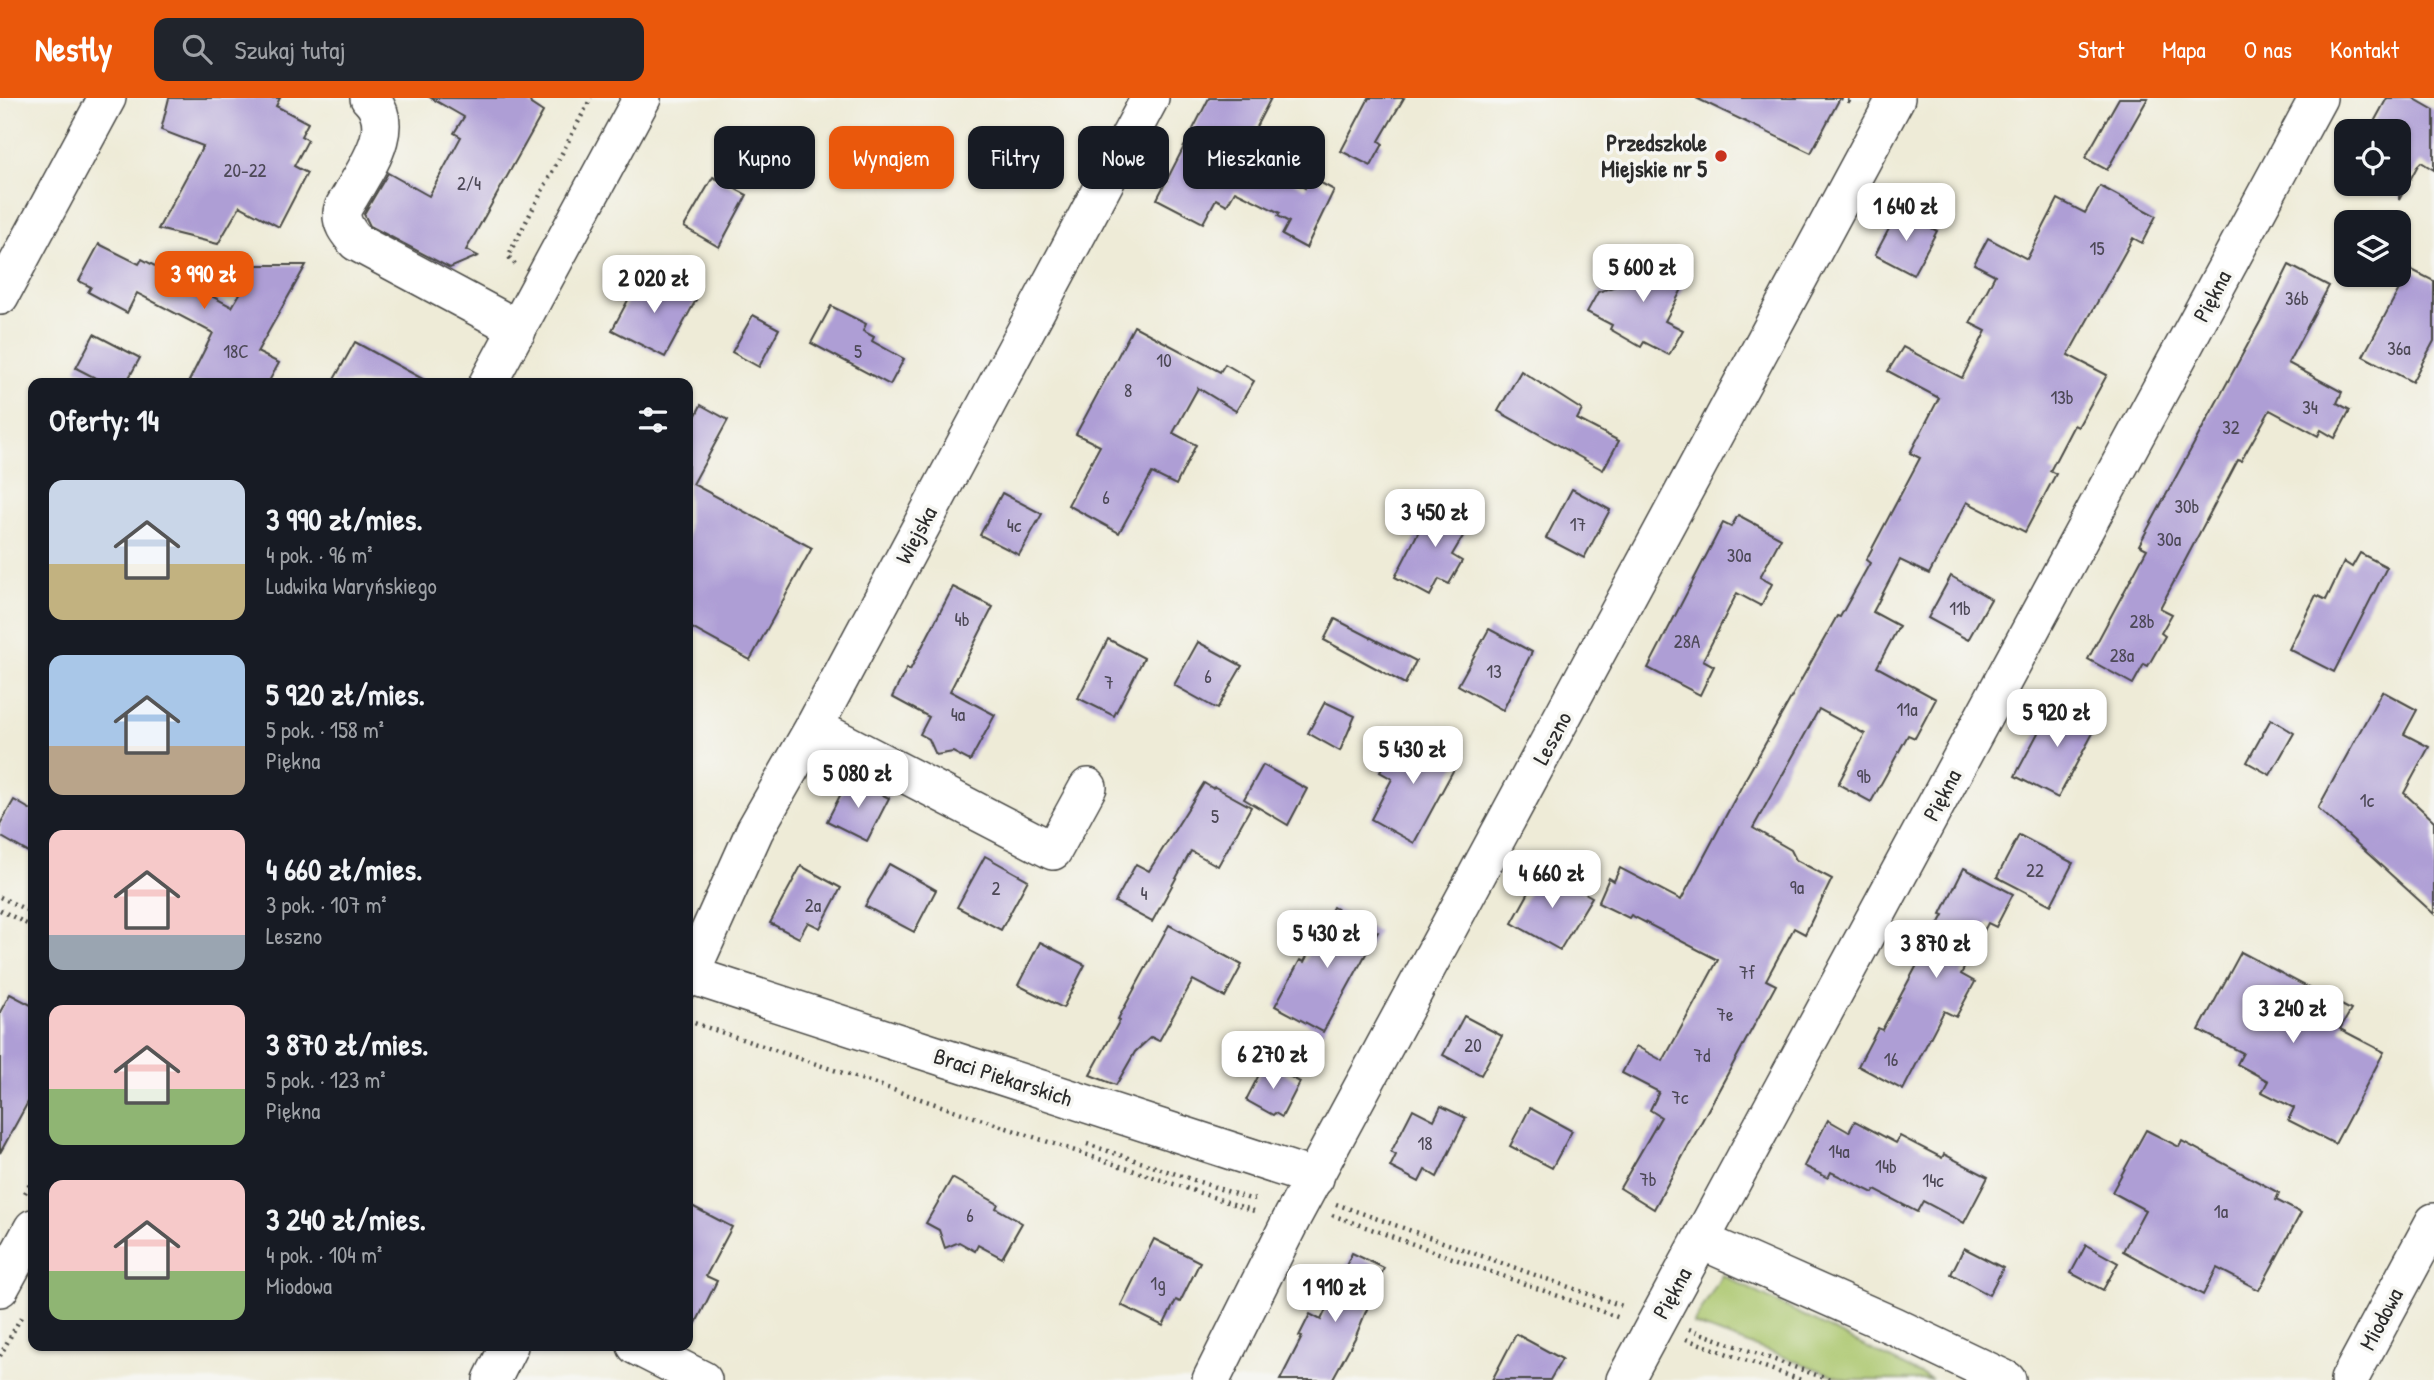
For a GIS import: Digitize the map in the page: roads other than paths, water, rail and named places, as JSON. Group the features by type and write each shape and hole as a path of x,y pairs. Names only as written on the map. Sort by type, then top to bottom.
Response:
{"street":[{"path":"0,296 107,98"},
{"path":"369,98 374,103 381,126 378,148 342,211 344,227 356,242 498,318 517,331"},
{"name":"Wiejska","path":"693,968 755,830 814,727 1150,98"},
{"name":"Leszno","path":"1212,1380 1293,1216 1896,98"},
{"name":"Piękna","path":"1625,1380 2318,98"},
{"path":"491,378 517,331 630,102"},
{"path":"814,727 1053,851 1088,787"},
{"name":"Braci Piekarskich","path":"693,978 1315,1178"},
{"name":"Miodowa","path":"2349,1380 2434,1222"},
{"path":"1702,1241 1894,1326 2007,1380"},
{"path":"11,1302 28,1245"},
{"path":"492,1380 506,1351"},
{"path":"646,1351 703,1380"}],"place":[{"name":"Przedszkole Miejskie nr 5","path":"1721,156"}]}
